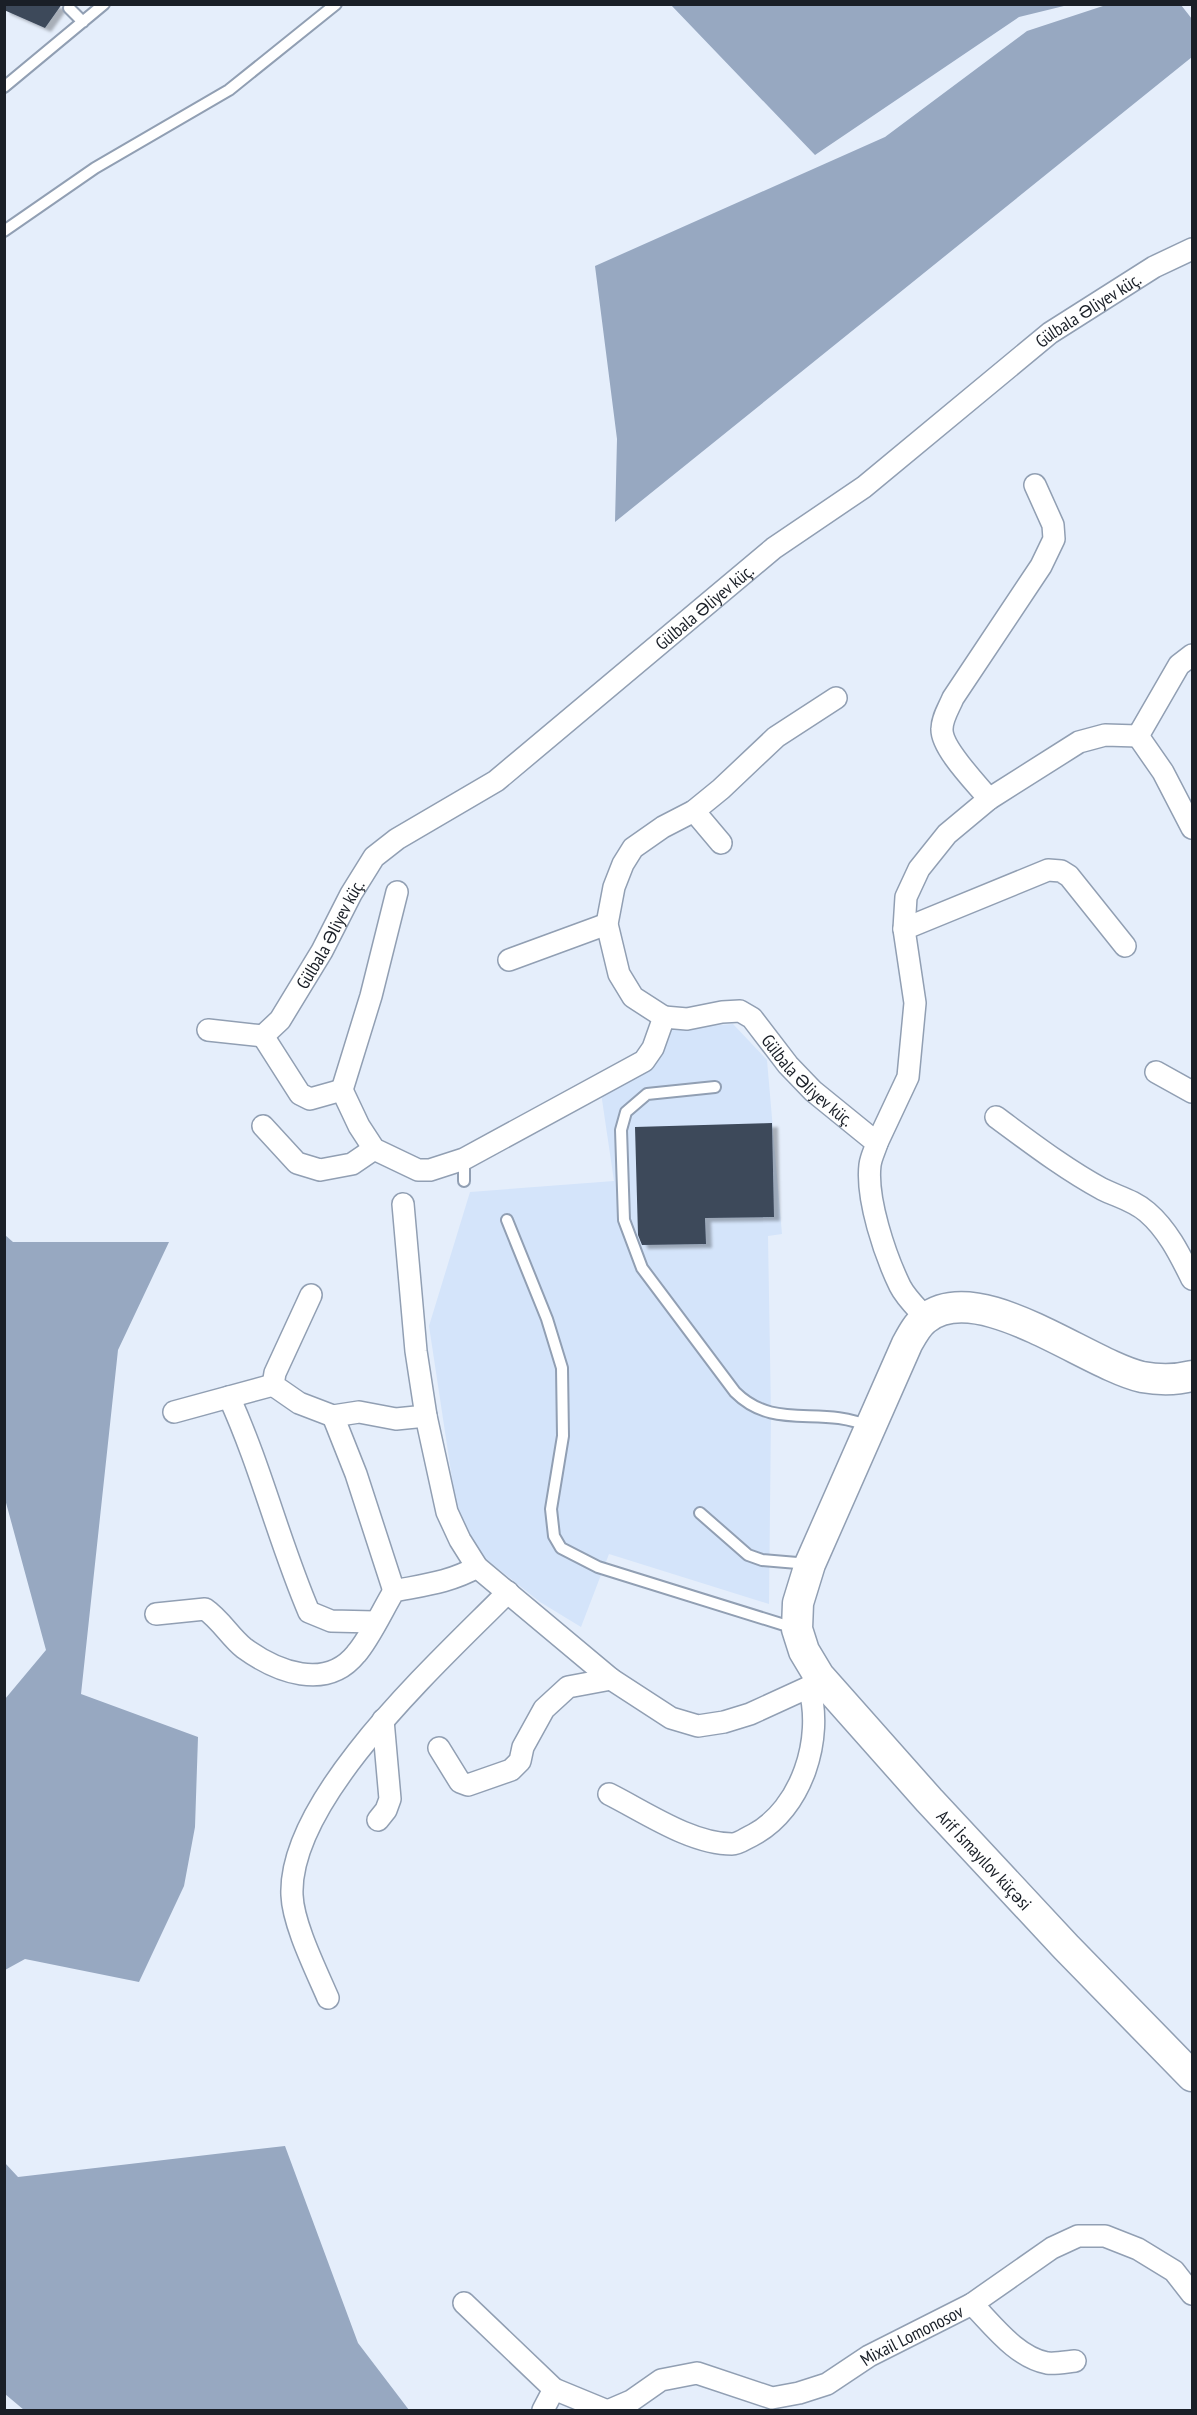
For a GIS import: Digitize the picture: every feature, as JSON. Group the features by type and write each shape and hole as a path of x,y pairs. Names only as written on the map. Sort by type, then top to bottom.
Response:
{"street":[{"name":"Gülbala Əliyev küç.","path":"263,1036 280,1020 322,951 351,894 374,857 397,839 496,781 774,548 864,487 1050,333 1154,267 1192,249"},
{"path":"989,799 948,747 941,731 944,717 953,698 1041,566 1054,539 1053,525 1035,485"},
{"path":"1138,736 1179,665 1192,655"},
{"path":"397,892 371,996 342,1090 358,1126 374,1149 418,1170 430,1170 464,1159 644,1061 653,1048 664,1017 633,997 620,975 607,924 614,887 623,864 633,848 663,827 694,811 776,737 836,698"},
{"path":"926,1318 910,1302 900,1287 877,1225 870,1190 870,1164 877,1143 908,1077 915,1003 904,929 906,897 919,869 947,834 989,799 1079,742 1105,735 1138,736"},
{"path":"1138,736 1162,772 1192,828"},
{"path":"694,811 721,843"},
{"path":"904,929 1048,870 1061,871 1069,876 1125,946"},
{"path":"509,960 607,924"},
{"name":"Gülbala Əliyev küç.","path":"664,1017 687,1019 740,1011 752,1018 788,1065 813,1091 877,1143"},
{"path":"208,1030 263,1036 300,1094 310,1099 342,1090"},
{"path":"1156,1072 1192,1092"},
{"path":"996,1117 1103,1190 1131,1200 1148,1212 1171,1238 1192,1279"},
{"path":"263,1126 297,1163 320,1170 352,1164 374,1149"},
{"path":"403,1204 416,1351 426,1416 447,1512 460,1540 477,1567 611,1679 671,1719 698,1726 724,1722 750,1714 814,1681 812,1745 802,1778 785,1810 762,1830 735,1845 701,1840 609,1794"},
{"path":"273,1385 275,1373 311,1295"},
{"path":"797,1629 798,1604 810,1564 907,1344 915,1330 926,1318 942,1310 962,1306 990,1311 1009,1316 1113,1367 1142,1377 1161,1379 1192,1376"},
{"path":"174,1412 273,1385 299,1403 333,1416 359,1412 396,1419 426,1416"},
{"path":"229,1397 247,1437 291,1571 309,1612 331,1621 375,1622"},
{"path":"333,1416 356,1474 394,1591"},
{"path":"156,1614 205,1609 214,1615 243,1648 299,1675 326,1674 340,1670 357,1654 394,1591 445,1582 477,1567"},
{"path":"328,1998 301,1932 292,1896 296,1859 313,1819 347,1766 383,1720 508,1592"},
{"name":"Arif İsmayılov küçəsi","path":"797,1629 814,1681 1066,1947 1192,2076"},
{"path":"439,1748 460,1782 468,1785 511,1770 520,1761 523,1747 544,1709 568,1687 611,1679"},
{"path":"378,1820 386,1810 390,1799 383,1720"},
{"name":"Mixail Lomonosov","path":"610,2410 631,2401 661,2380 697,2373 767,2404 827,2384 869,2356 972,2304 1052,2248 1078,2236 1105,2235 1138,2248 1174,2271 1192,2294"},
{"path":"464,2303 554,2390 605,2410"},
{"path":"972,2304 1030,2357 1048,2363 1075,2361"},
{"path":"543,2410 554,2390"}],"lane":[{"path":"4,87 104,4"},
{"path":"4,231 95,168 229,90 336,4"},
{"path":"69,9 83,22"},
{"path":"715,1087 647,1094 626,1112 621,1130 624,1220 642,1268 735,1392 747,1404 771,1414 839,1417 856,1421 870,1428"},
{"path":"464,1159 464,1181"},
{"path":"507,1220 547,1319 562,1368 563,1436 551,1509 554,1536 561,1548 598,1567 797,1629"},
{"path":"700,1513 748,1555 762,1560 810,1564"}],"shaded area":[{"path":"671,5 1068,5 1019,17 815,155"},
{"path":"1106,5 1181,5 1192,19 1192,57 615,522 617,439 595,266 885,137 1027,31"},
{"path":"733,1024 767,1060 782,1234 768,1236 771,1414 769,1604 609,1554 581,1627 540,1602 482,1556 458,1518 429,1326 470,1192 614,1181 600,1086 669,1029"},
{"path":"5,1235 13,1242 169,1242 118,1350 81,1694 198,1737 195,1827 184,1886 139,1982 25,1959 5,1970 5,1699 46,1650 5,1499"},
{"path":"285,2146 358,2343 409,2410 24,2410 5,2394 5,2163 18,2177"}],"building":[{"path":"4,4 62,4 45,28 4,10"},
{"path":"772,1123 774,1217 705,1218 706,1244 642,1245 638,1235 635,1127"}]}
